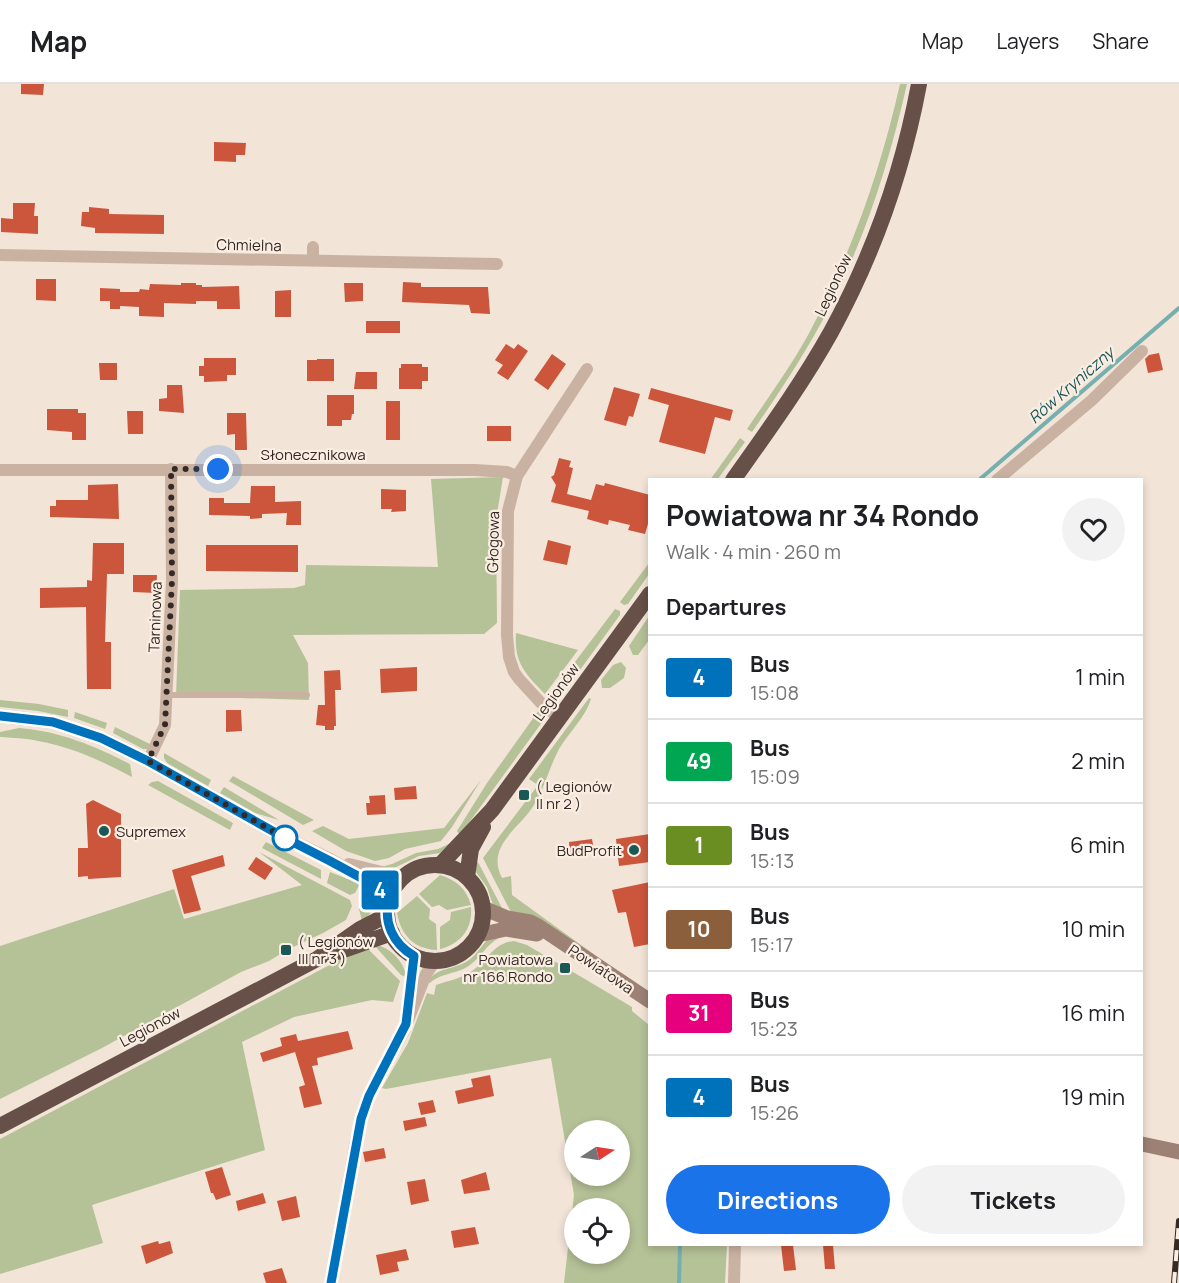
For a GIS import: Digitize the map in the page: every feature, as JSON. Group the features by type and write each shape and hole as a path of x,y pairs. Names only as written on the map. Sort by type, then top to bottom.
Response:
{"highway":[{"name":"Legionów","path":"734,478 808,370 831,332 860,274 898,170 919,84"},
{"name":"Legionów","path":"440,865 492,810 648,597"},
{"name":"Legionów","path":"467,877 471,849 492,810"},
{"path":"440,865 457,870 467,877 478,891 483,908 482,922 477,935 462,952 435,961 414,956 401,946 392,933 387,915 390,898 402,878 420,867 440,865"},
{"name":"Legionów","path":"0,1126 317,959 360,929 387,915"},
{"name":"Legionów","path":"317,959 392,933"}],"main road":[{"name":"Powiatowa","path":"483,908 507,918 530,922 648,1000"},
{"name":"Powiatowa","path":"477,935 506,929 551,937"},
{"path":"1148,1145 1179,1152"}],"street":[{"path":"313,261 314,247"},
{"name":"Chmielna","path":"0,255 497,264"},
{"path":"999,478 1092,400 1142,351"},
{"name":"Głogowa","path":"559,718 514,672 509,657 507,520 516,476 587,369"},
{"name":"Tarninowa","path":"148,761 165,725 172,580 171,469"},
{"name":"Słonecznikowa","path":"0,470 475,470 507,472 516,476"},
{"path":"0,716 53,722 101,738 148,761 367,881 390,898"},
{"path":"330,861 402,878"},
{"path":"408,1018 414,956"},
{"path":"331,1283 361,1119 369,1096 399,1041 426,974 435,961"},
{"path":"734,1283 735,1246"}],"lane":[{"path":"167,695 307,695"}],"green space":[{"path":"900,84 907,84 892,143 853,257 810,343 752,432 747,429 807,337 837,276 873,182"},
{"path":"740,438 745,442 718,478 711,478"},
{"path":"503,477 496,520 497,623 484,634 293,635 308,663 309,700 176,696 180,590 294,588 305,585 306,565 438,567 431,479"},
{"path":"648,564 648,575 628,604 624,605 620,602"},
{"path":"615,609 620,611 620,615 561,696 554,700 547,699"},
{"path":"648,618 648,641 638,655 633,655 629,646"},
{"path":"516,633 578,650 545,694 522,667 517,652"},
{"path":"621,662 626,668 624,678 610,688 602,688 601,680 613,665"},
{"path":"589,698 591,699 585,712 559,749 532,808 505,840 498,857 498,867 502,878 511,876 512,895 599,958 560,932 512,914 483,858 538,785 529,779"},
{"path":"0,700 68,710 68,717 0,707"},
{"path":"539,710 543,715 543,721 460,835 457,831 487,783"},
{"path":"75,712 107,723 105,729 74,718"},
{"path":"115,727 152,745 148,749 143,749 113,733"},
{"path":"19,728 48,732 104,751 130,764 132,777 98,760 63,747 29,739 0,737 0,732"},
{"path":"164,753 211,780 208,786 167,763"},
{"path":"233,776 314,820 303,825 229,781"},
{"path":"481,780 441,841 405,849 389,858 375,861 346,851 312,831 323,826 349,839 444,828"},
{"path":"158,781 233,823 230,830 148,785"},
{"path":"224,787 279,820 255,813 220,793"},
{"path":"266,842 321,870 321,879 262,848"},
{"path":"451,843 440,853 419,856 392,869 378,868 416,853 438,849"},
{"path":"259,852 350,900 352,906 346,920 291,948 287,944 280,949 282,953 269,961 241,972 102,1048 0,1099 0,946 174,889 184,919 302,885"},
{"path":"474,857 503,910 494,906 487,887 476,872"},
{"path":"330,872 360,884 355,893 350,895 327,883"},
{"path":"440,875 460,886 471,905 447,910 439,905 432,907 419,894"},
{"path":"369,889 374,898 374,906 370,914 362,921 359,909"},
{"path":"417,896 430,909 429,919 436,924 437,950 415,944 405,934 399,921 397,913"},
{"path":"471,907 470,922 464,934 454,943 440,949 440,927 450,920 451,912"},
{"path":"499,938 465,968 439,977 430,983 427,982 435,974 469,960 488,939"},
{"path":"514,941 527,945 559,964 558,968 565,972 568,969 632,1007 632,1011 648,1024 648,1246 727,1246 725,1283 564,1283 566,1264 630,1264 630,1198 574,1198 572,1186 630,1186 630,1120 564,1120 564,1135 551,1058 382,1088 408,1043 427,993 434,995 436,985 472,971 507,942"},
{"path":"373,944 395,955 403,965 406,977 401,975"},
{"path":"367,948 400,981 393,1002 372,1000 294,1017 242,1042 265,1150 92,1205 103,1243 0,1274 0,1139 358,950"}],"building":[{"path":"21,84 44,84 43,95 21,94"},
{"path":"214,142 246,143 245,155 236,155 236,162 214,161"},
{"path":"13,203 35,203 34,216 38,216 38,234 1,232 1,218 13,219"},
{"path":"89,207 109,209 109,214 164,215 164,234 95,233 95,228 81,226 82,212 89,212"},
{"path":"36,279 56,279 56,301 36,300"},
{"path":"403,282 421,283 421,287 488,287 490,314 471,313 469,305 402,302"},
{"path":"181,283 196,283 202,287 239,286 240,309 217,309 217,301 196,301 196,304 164,303 164,317 139,316 139,307 120,306 120,309 110,309 110,301 100,301 100,288 120,289 120,292 139,292 140,289 149,290 150,284 181,285"},
{"path":"344,283 363,283 363,301 345,302"},
{"path":"291,290 291,317 275,317 275,291"},
{"path":"366,321 400,321 400,333 366,333"},
{"path":"506,344 514,349 518,344 528,351 508,380 497,373 503,365 495,360"},
{"path":"1159,353 1163,370 1148,373 1145,359 1149,355"},
{"path":"552,354 566,364 548,390 534,380"},
{"path":"204,358 236,358 236,375 227,375 227,381 204,382 204,376 199,376 199,366 204,366"},
{"path":"334,359 334,381 307,381 307,360"},
{"path":"99,363 117,363 117,380 100,380"},
{"path":"401,364 422,364 422,367 428,367 428,381 422,381 422,389 399,389"},
{"path":"356,372 377,372 377,389 354,389"},
{"path":"167,385 182,385 184,413 159,411 159,399 167,398"},
{"path":"614,387 640,394 633,417 629,416 626,426 604,420"},
{"path":"651,388 733,410 730,421 715,417 705,454 659,442 669,405 648,399"},
{"path":"327,395 354,395 354,414 351,420 342,420 342,426 327,426"},
{"path":"386,401 400,401 400,440 386,440"},
{"path":"47,409 78,409 78,413 86,413 86,440 72,440 72,432 47,430"},
{"path":"127,411 143,411 143,434 128,434"},
{"path":"227,413 246,413 247,450 235,450 235,434 227,435"},
{"path":"487,426 511,426 511,441 487,441"},
{"path":"559,458 571,461 569,467 573,468 567,494 591,500 596,484 604,486 605,483 648,494 648,524 645,534 628,530 630,525 609,520 608,525 587,519 589,511 551,502 556,485 551,477 554,475"},
{"path":"118,484 119,519 50,517 50,506 56,506 56,500 88,500 88,485"},
{"path":"251,486 275,486 275,502 301,501 301,525 286,525 287,513 262,514 262,518 250,519 250,516 209,515 209,498 224,498 224,503 250,503"},
{"path":"381,489 406,490 406,511 391,512 392,509 381,509"},
{"path":"548,540 571,546 567,565 543,560"},
{"path":"93,543 124,543 124,574 107,574 105,642 111,642 111,689 87,689 86,607 40,608 40,588 87,587 87,580 92,581"},
{"path":"206,545 298,545 298,572 206,571"},
{"path":"133,575 157,575 156,593 133,592"},
{"path":"417,667 417,691 381,693 380,669"},
{"path":"340,670 341,690 335,690 336,726 334,730 325,730 325,726 316,725 318,705 325,705 324,671"},
{"path":"226,710 241,710 242,731 226,732"},
{"path":"416,786 417,799 395,800 394,788"},
{"path":"385,795 386,814 367,815 366,803 370,803 369,796"},
{"name":"Supremex","path":"93,800 121,814 121,877 88,879 88,876 78,877 78,848 88,848 86,804"},
{"name":"BudProfit","path":"648,834 648,862 619,866 616,839"},
{"path":"592,839 594,850 570,854 569,842"},
{"path":"223,855 225,866 191,876 201,910 184,914 172,870"},
{"path":"256,857 273,868 265,880 248,869"},
{"path":"648,882 648,944 634,947 626,912 618,913 612,890"},
{"path":"348,1031 353,1049 317,1058 318,1065 312,1066 322,1104 304,1108 299,1087 305,1085 295,1052 263,1062 260,1053 282,1046 280,1038 296,1034 298,1041"},
{"path":"490,1075 494,1096 458,1104 455,1091 473,1087 471,1079"},
{"path":"433,1100 436,1112 421,1115 418,1103"},
{"path":"425,1117 427,1126 405,1131 403,1121"},
{"path":"384,1148 386,1158 365,1162 363,1152"},
{"path":"222,1167 231,1195 216,1200 211,1193 205,1172"},
{"path":"486,1172 490,1190 464,1194 461,1180"},
{"path":"425,1179 429,1201 411,1205 407,1182"},
{"path":"263,1193 266,1203 238,1211 236,1201"},
{"path":"296,1196 300,1217 282,1221 277,1201"},
{"path":"475,1227 479,1244 454,1248 451,1231"},
{"path":"158,1241 159,1244 170,1241 173,1253 146,1264 141,1246"},
{"path":"781,1246 793,1246 796,1270 784,1271"},
{"path":"823,1246 833,1246 835,1269 825,1269"},
{"path":"406,1249 409,1260 397,1262 399,1271 380,1275 376,1255"},
{"path":"282,1268 287,1283 266,1283 263,1273"}],"waterway":[{"name":"Rów Kryniczny","path":"981,478 1179,308"},
{"name":"Rów Kryniczny","path":"679,1283 680,1246"}],"railway":[{"path":"1174,1283 1179,1221"}],"bus line":[{"name":"4","path":"0,716 53,722 101,738 148,761 367,881 390,898 387,915 390,929 401,946 414,956 408,1018 399,1041 369,1096 361,1119 331,1283"}],"place":[{"name":"( Legionów II nr 2 )","path":"524,795"},
{"name":"Supremex","path":"104,831"},
{"name":"BudProfit","path":"634,850"},
{"name":"( Legionów III nr 3 )","path":"286,950"},
{"name":"Powiatowa nr 166 Rondo","path":"565,968"}],"route":[{"path":"218,469 171,469 172,580 165,725 148,761 285,838"}]}
